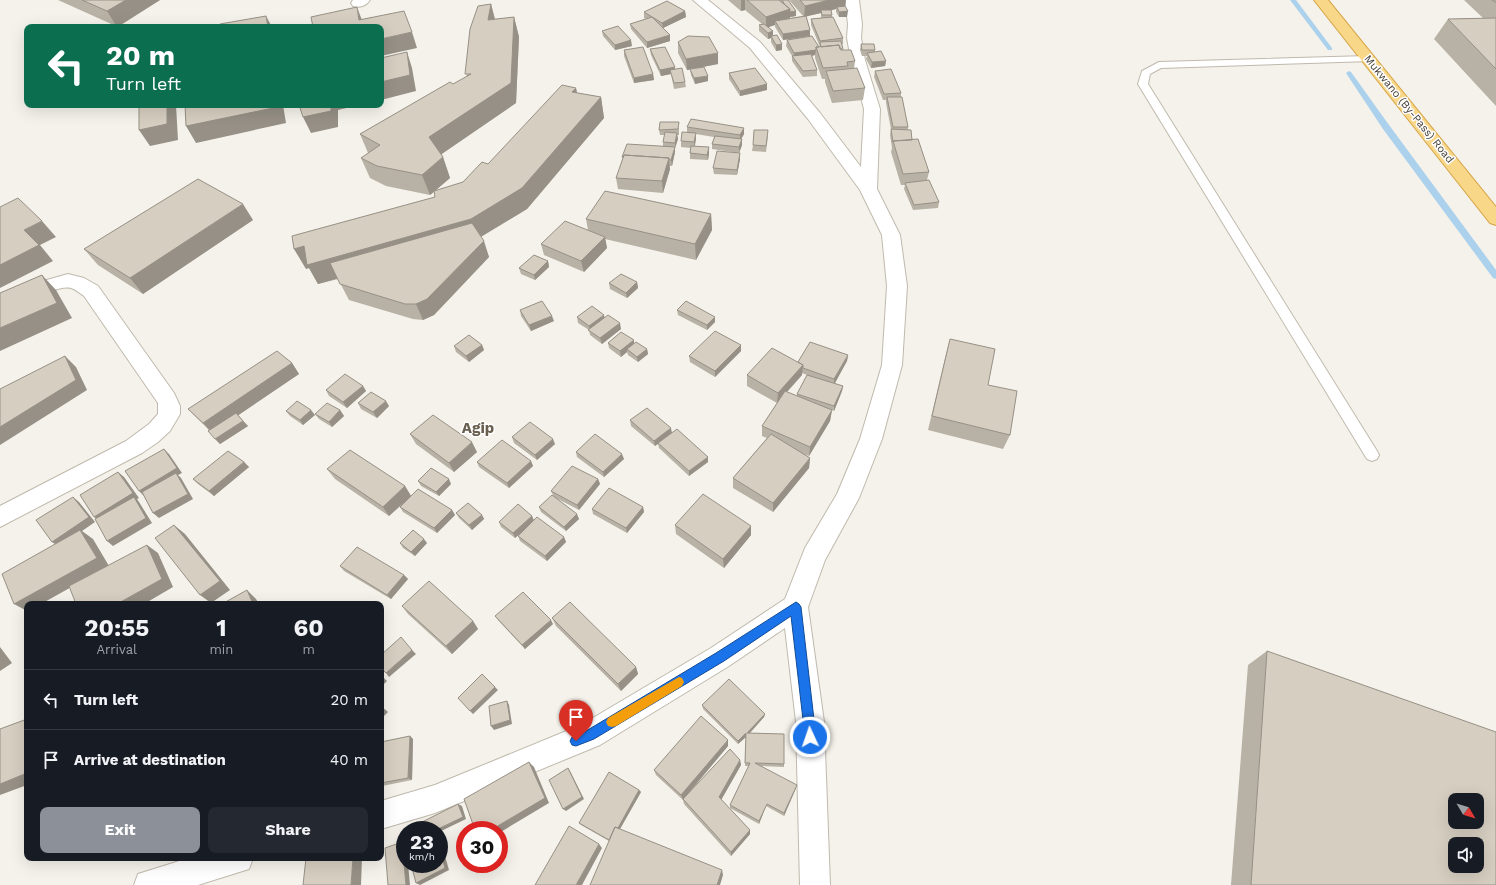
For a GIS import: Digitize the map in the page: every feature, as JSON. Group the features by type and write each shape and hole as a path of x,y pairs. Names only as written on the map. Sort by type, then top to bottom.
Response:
{"highway":[{"name":"Mukwano (By-Pass) Road","path":"1321,0 1496,219"}],"street":[{"path":"700,0 755,45 814,116 868,189 891,235 897,286 892,365 871,438 847,498 814,556 796,607 810,722 815,885"},
{"path":"852,0 855,24 854,38 858,60 872,109 868,189"},
{"path":"0,307 52,285 68,281 82,284 100,303 167,398 170,408 166,419 156,430 134,447 0,517"},
{"path":"384,814 435,799 590,735 720,657 796,607"},
{"path":"149,885 228,861"}],"lane":[{"path":"1368,59 1159,65 1146,73 1143,84 1372,455"}],"building":[{"path":"82,0 126,0 107,11"},
{"path":"747,0 779,0 790,9 766,17"},
{"path":"782,0 788,0 796,11 790,12 790,9"},
{"path":"800,0 829,0 805,6"},
{"path":"667,1 685,11 662,23 644,12"},
{"path":"491,4 488,20 514,17 511,83 429,137 443,157 422,175 377,166 361,158 380,145 360,134 450,82 453,84 471,74 465,74 470,29 478,6"},
{"path":"845,6 848,11 839,12 837,7"},
{"path":"357,7 359,20 404,11 412,32 384,38 384,24 312,24 311,17"},
{"path":"821,10 831,10 832,15 822,15"},
{"path":"266,16 267,24 220,24"},
{"path":"806,16 810,30 783,34 775,21"},
{"path":"652,17 670,35 647,42 630,24"},
{"path":"833,17 843,38 820,41 811,19"},
{"path":"1496,18 1496,69 1448,19"},
{"path":"764,24 773,31 768,33 759,25"},
{"path":"618,26 631,40 615,45 602,31"},
{"path":"777,35 782,44 776,45 771,36"},
{"path":"688,36 709,37 718,53 686,59 678,42"},
{"path":"812,36 819,47 816,47 816,50 794,53 787,40"},
{"path":"841,41 843,49 840,49 839,45 821,47 820,42"},
{"path":"861,44 874,44 875,50 862,50"},
{"path":"839,45 841,50 851,50 855,61 847,62 848,66 823,68 816,47"},
{"path":"643,47 653,74 634,78 624,50"},
{"path":"665,47 675,67 660,70 650,49"},
{"path":"881,51 886,61 872,62 867,53"},
{"path":"407,52 410,75 384,81 384,57"},
{"path":"811,54 817,70 803,71 792,56"},
{"path":"704,67 708,76 694,78 690,69"},
{"path":"682,68 685,82 674,83 670,70"},
{"path":"755,68 767,84 740,91 729,73"},
{"path":"857,68 865,88 833,91 826,71"},
{"path":"891,69 901,93 884,94 875,71"},
{"path":"562,85 576,88 572,92 601,97 522,188 471,219 307,265 304,246 294,249 292,236 435,197 434,191 463,182 482,162 488,164"},
{"path":"887,97 902,97 908,127 893,127"},
{"path":"139,108 167,108 167,124 139,130"},
{"path":"185,108 273,108 186,126"},
{"path":"300,108 331,108 331,111 303,117"},
{"path":"691,119 744,128 740,135 687,127"},
{"path":"660,122 679,122 678,129 659,130"},
{"path":"891,129 911,130 912,140 893,142"},
{"path":"754,130 768,130 766,146 753,145"},
{"path":"665,132 677,133 675,143 663,142"},
{"path":"682,132 696,133 694,142 681,141"},
{"path":"715,136 742,139 739,147 712,144"},
{"path":"918,139 929,172 903,174 893,141"},
{"path":"627,144 675,147 671,160 669,160 669,158 624,155 622,157"},
{"path":"691,146 709,147 707,155 690,153"},
{"path":"717,151 740,153 737,170 713,168"},
{"path":"624,155 669,158 662,181 616,178"},
{"path":"198,179 243,204 130,278 84,249"},
{"path":"929,180 939,202 914,205 905,183"},
{"path":"605,191 711,214 695,244 586,219"},
{"path":"18,198 42,221 24,230 39,245 0,265 0,207"},
{"path":"565,221 605,237 581,261 541,244"},
{"path":"472,223 484,241 427,299 416,304 405,304 340,284 330,263"},
{"path":"534,255 548,261 534,275 519,268"},
{"path":"621,274 637,282 626,293 609,283"},
{"path":"42,275 57,303 0,328 0,293"},
{"path":"542,301 552,316 529,325 520,310"},
{"path":"686,301 715,317 707,325 677,310"},
{"path":"592,306 604,315 589,326 577,317"},
{"path":"608,315 620,323 600,338 588,330"},
{"path":"715,331 741,345 715,371 689,356"},
{"path":"621,332 634,340 620,351 608,343"},
{"path":"469,335 482,345 466,356 454,346"},
{"path":"950,339 995,349 988,385 1017,391 1010,435 932,416"},
{"path":"636,342 647,349 637,357 627,349"},
{"path":"810,342 848,355 834,379 803,368 803,365 798,362"},
{"path":"772,348 803,365 778,393 747,375"},
{"path":"277,351 292,363 203,423 188,409"},
{"path":"65,356 76,380 0,427 0,389"},
{"path":"345,374 363,386 343,402 326,390"},
{"path":"807,375 843,386 834,406 797,394"},
{"path":"785,391 832,410 810,447 762,426"},
{"path":"371,392 386,401 373,412 358,403"},
{"path":"297,401 311,410 300,420 286,411"},
{"path":"327,403 340,410 329,422 315,414"},
{"path":"647,408 671,428 654,441 630,420"},
{"path":"236,413 243,421 215,439 208,431"},
{"path":"433,415 472,442 449,463 410,434"},
{"path":"530,422 553,439 535,455 512,437"},
{"path":"677,429 708,457 689,471 658,443"},
{"path":"595,434 622,454 603,472 576,452"},
{"path":"771,434 810,458 773,503 733,478"},
{"path":"502,440 531,461 507,483 477,462"},
{"path":"164,449 177,468 139,491 125,471"},
{"path":"350,450 405,486 383,507 327,469"},
{"path":"228,451 244,462 209,491 193,479"},
{"path":"572,466 598,479 577,505 551,491"},
{"path":"431,468 449,479 436,492 418,481"},
{"path":"118,472 133,493 94,517 80,495"},
{"path":"176,473 188,494 153,513 142,492"},
{"path":"609,488 643,507 626,528 592,509"},
{"path":"418,489 452,510 434,528 400,507"},
{"path":"703,494 751,526 723,559 675,525"},
{"path":"552,495 577,514 564,527 539,507"},
{"path":"73,497 89,517 52,542 36,520"},
{"path":"134,497 146,518 107,541 95,519"},
{"path":"468,503 482,515 469,525 456,513"},
{"path":"518,504 532,516 513,533 499,522"},
{"path":"537,517 564,537 545,556 518,536"},
{"path":"174,525 220,581 200,595 155,538"},
{"path":"80,530 97,558 14,604 2,574"},
{"path":"413,530 424,539 411,552 400,543"},
{"path":"147,545 162,579 122,601 75,601 69,586"},
{"path":"357,547 404,575 387,595 340,566"},
{"path":"429,581 473,621 446,646 402,606"},
{"path":"247,590 252,601 227,601"},
{"path":"523,592 551,620 522,645 495,616"},
{"path":"570,602 636,667 618,684 552,618"},
{"path":"401,637 412,650 386,673 384,671 384,652"},
{"path":"1267,651 1496,732 1496,885 1251,885"},
{"path":"482,674 495,687 470,711 458,698"},
{"path":"729,679 765,714 747,733 784,734 784,764 755,763 797,785 784,813 767,804 759,821 730,805 750,763 745,763 746,733 738,741 702,705"},
{"path":"507,701 510,720 491,726 489,706"},
{"path":"701,716 728,740 681,795 654,770"},
{"path":"24,720 24,774 0,784 0,729"},
{"path":"410,736 408,778 384,782 384,741"},
{"path":"730,749 740,760 719,797 750,830 731,852 683,799"},
{"path":"529,762 545,798 506,821 472,821 464,799"},
{"path":"568,768 582,797 563,809 549,780"},
{"path":"609,772 639,790 618,828 615,827 609,840 579,823"},
{"path":"458,804 463,817 448,824 448,821 424,821"},
{"path":"569,826 599,844 576,885 535,885"},
{"path":"615,827 722,870 717,885 590,885"},
{"path":"396,844 396,873 405,873 406,885 388,885 385,848"},
{"path":"306,861 353,861 351,885 303,885"},
{"path":"413,873 435,873 416,883"}],"waterway":[{"path":"1293,0 1330,49"},
{"path":"1349,73 1386,127 1496,276"}],"slow traffic":[{"path":"612,722 679,682"}],"district":[{"name":"Agip","path":"478,428"}],"route":[{"path":"576,741 590,735 720,657 796,607 810,722 810,737"}]}
